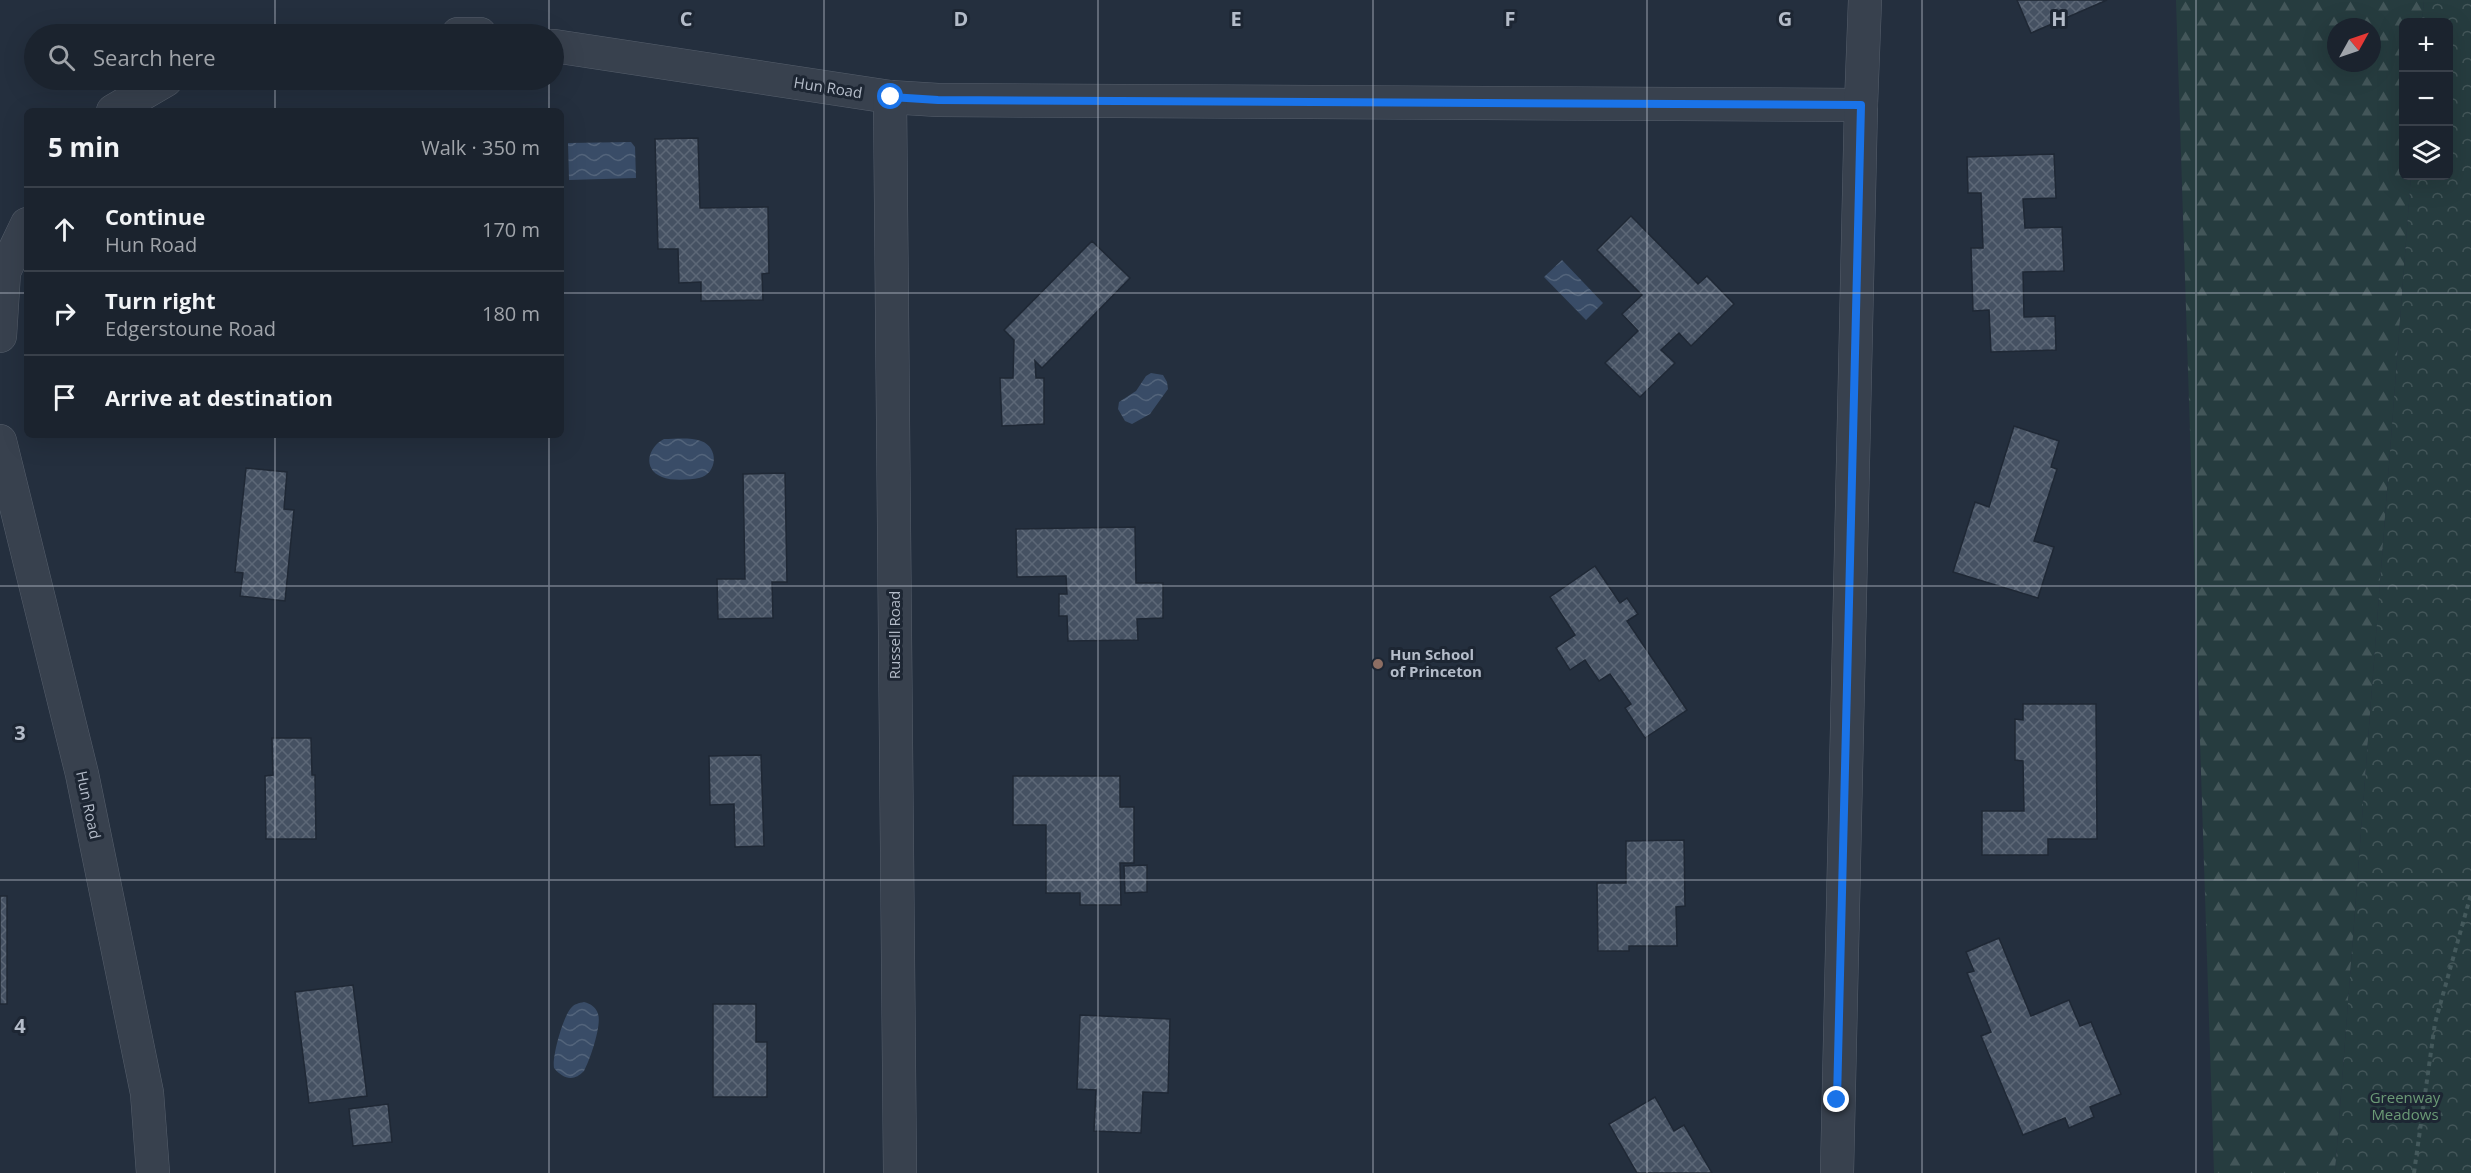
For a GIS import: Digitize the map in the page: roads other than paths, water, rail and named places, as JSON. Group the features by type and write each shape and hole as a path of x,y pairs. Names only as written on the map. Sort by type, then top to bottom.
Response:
{"street":[{"path":"1837,1173 1865,0"},
{"name":"Hun Road","path":"564,48 891,97 938,100 1861,105"},
{"path":"118,108 149,90"},
{"name":"Russell Road","path":"891,97 900,1173"},
{"path":"0,336 4,272 24,230"},
{"name":"Hun Road","path":"0,441 82,774 147,1093 153,1173"}],"water":[{"path":"631,142 635,147 636,178 569,180 568,143"},
{"path":"1562,260 1603,303 1586,320 1544,277"},
{"path":"1151,373 1163,375 1168,389 1150,414 1132,424 1125,421 1118,409 1119,402 1136,391 1146,376"},
{"path":"664,439 692,439 707,444 714,460 710,471 705,476 685,480 666,478 656,473 652,469 649,458 654,447"},
{"path":"584,1002 593,1006 597,1012 599,1019 597,1034 584,1071 576,1077 569,1078 561,1075 554,1068 556,1046 571,1008"}],"place":[{"name":"Hun School of Princeton","path":"1378,664"}],"park label":[{"name":"Greenway Meadows","path":"2405,1106"}]}
